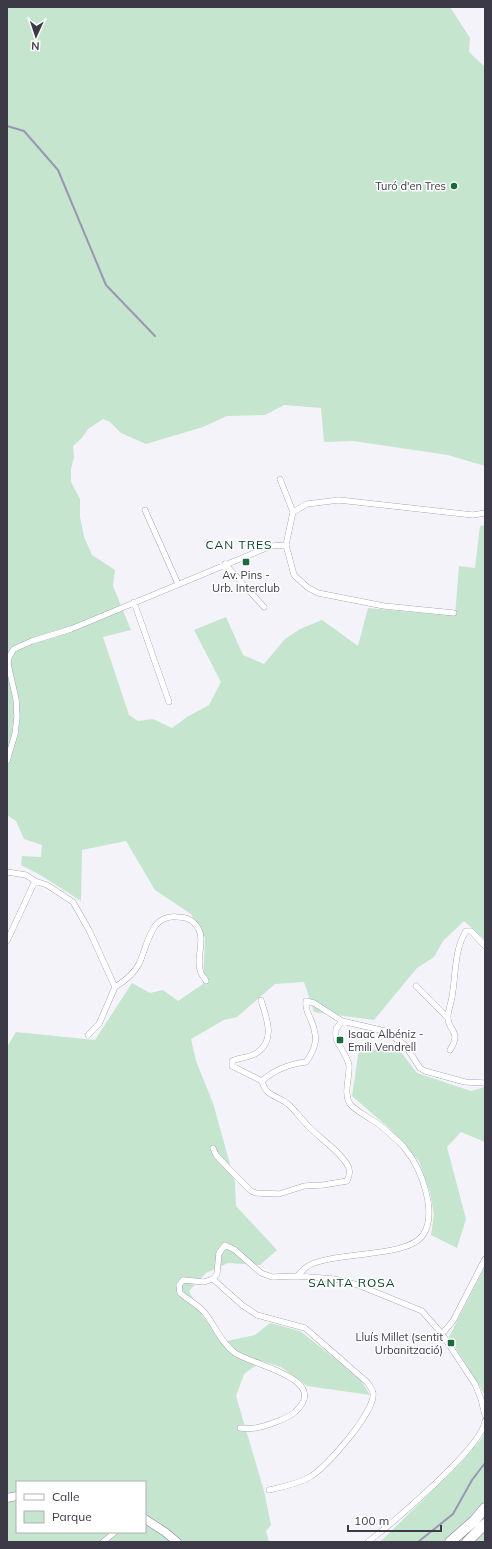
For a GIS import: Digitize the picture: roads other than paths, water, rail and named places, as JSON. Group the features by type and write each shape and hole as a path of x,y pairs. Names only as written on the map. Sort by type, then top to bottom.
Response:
{"highway":[{"path":"450,1542 474,1521 485,1508"},
{"path":"467,1542 485,1524"}],"street":[{"path":"280,479 293,512 286,545 294,575 307,587 318,593 384,606 454,613"},
{"path":"293,512 307,504 339,500 473,514 485,513"},
{"path":"145,510 178,584"},
{"path":"7,761 15,734 17,717 16,699 8,664 12,652 20,646 71,629 270,546 286,545"},
{"path":"225,564 264,608"},
{"path":"134,602 169,702"},
{"path":"7,872 26,875 35,881 47,885 73,902 89,930 115,988"},
{"path":"7,941 35,881"},
{"path":"88,1035 99,1024 115,988 129,979 138,965 153,928 162,918 169,916 186,918 194,922 201,938 200,969 206,981"},
{"path":"447,1017 452,999 457,956 461,939 466,931 471,931 485,946"},
{"path":"416,986 447,1017 456,1037 450,1050"},
{"path":"213,1148 216,1155 231,1171 251,1191 256,1193 279,1194 304,1186 323,1185 347,1181 350,1174 349,1169 341,1156 305,1124 286,1102 268,1093 264,1088 262,1081 232,1066 232,1062 258,1052 265,1044 269,1035 268,1025 261,1000"},
{"path":"262,1081 278,1070 306,1062 314,1052 316,1036 312,1022 305,1008 306,1002 314,1003 342,1021 386,1031 405,1044 420,1068 425,1071 444,1075 453,1080 465,1082 485,1082"},
{"path":"297,1276 308,1266 336,1257 370,1254 414,1244 423,1236 429,1216 429,1205 425,1191 416,1166 406,1149 374,1120 354,1108 349,1102 347,1091 349,1073 348,1063 336,1040 336,1029 342,1021"},
{"path":"240,1428 257,1428 294,1414 302,1405 304,1395 303,1388 279,1370 262,1366 237,1354 227,1346 203,1310 180,1293 179,1285 183,1280 204,1282 213,1279 217,1274 219,1253 225,1245 235,1250 261,1273 272,1277 297,1276 334,1279 358,1286 422,1312 442,1334 475,1384 485,1415"},
{"path":"442,1334 452,1321 485,1259"},
{"path":"213,1279 242,1305 257,1315 305,1328 368,1382 373,1393 370,1409 356,1430 324,1466 310,1477 296,1483 269,1490"},
{"path":"368,1542 448,1472 478,1438 482,1432 485,1421"},
{"path":"146,1520 165,1532 177,1542"},
{"path":"103,1542 114,1533"}],"waterway":[{"path":"7,126 24,131 58,170 106,285 155,336"},
{"path":"418,1542 453,1514 472,1480 485,1463"}],"place":[{"name":"Turó d'en Tres","path":"454,186"},
{"name":"Av. Pins - Urb. Interclub","path":"246,562"},
{"name":"Isaac Albéniz - Emili Vendrell","path":"340,1040"},
{"name":"Lluís Millet (sentit Urbanització)","path":"451,1343"}],"district":[{"name":"CAN TRES","path":"239,544"},
{"name":"SANTA ROSA","path":"352,1282"}]}
